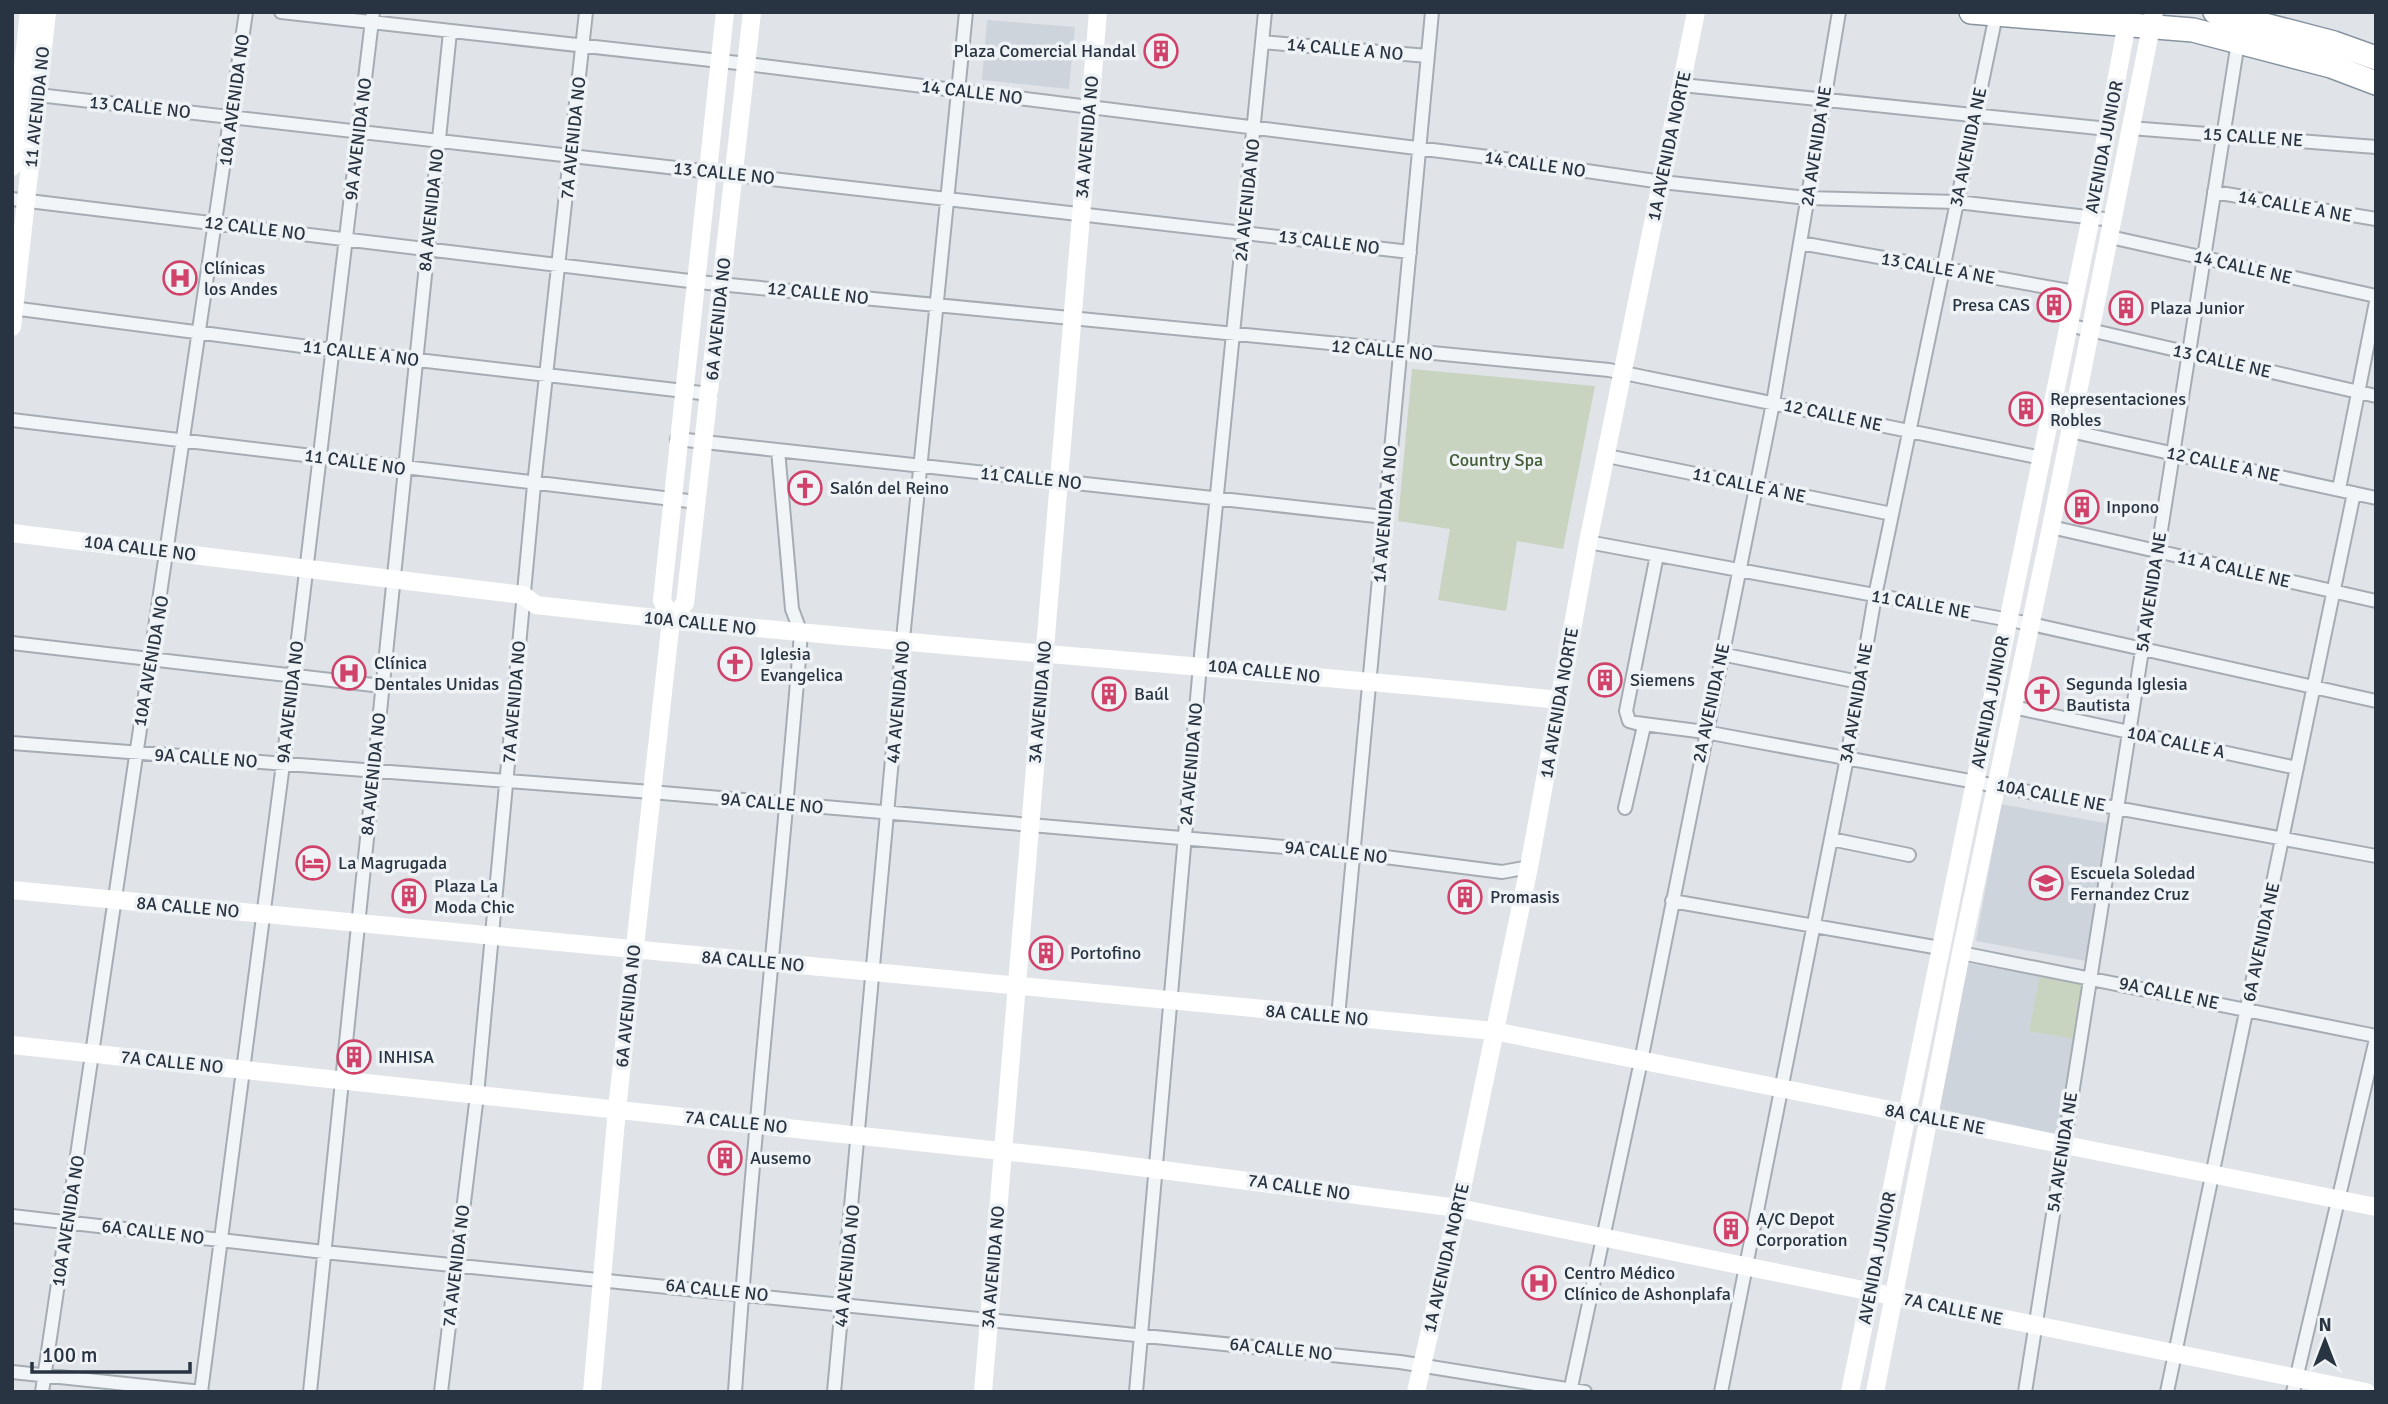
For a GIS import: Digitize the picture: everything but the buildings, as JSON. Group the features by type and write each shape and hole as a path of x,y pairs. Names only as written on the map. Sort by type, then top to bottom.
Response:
{"highway":[{"path":"1971,12 2153,19 2331,66 2376,83"},
{"path":"2230,14 2376,58"}],"street":[{"name":"11 AVENIDA NO","path":"12,327 29,12"},
{"name":"11 AVENIDA NO","path":"12,167 24,92 47,12"},
{"name":"10A AVENIDA NO","path":"42,1392 112,900 169,551 246,12"},
{"name":"14 CALLE NO","path":"281,12 373,18 450,32 747,64 1419,148 1662,182"},
{"name":"7A AVENIDA NO","path":"441,1392 477,1095 534,485 586,12"},
{"name":"6A AVENIDA NO","path":"592,1392 617,1109 671,620 662,600 677,439 698,282 725,12"},
{"name":"6A AVENIDA NO","path":"671,620 685,603 752,12"},
{"name":"4A AVENIDA NO","path":"834,1392 945,198 966,12"},
{"name":"3A AVENIDA NO","path":"983,1392 1098,12"},
{"name":"2A AVENIDA NO","path":"1136,1392 1200,665 1265,12"},
{"name":"1A AVENIDA A NO","path":"1338,1017 1432,12"},
{"name":"1A AVENIDA NORTE","path":"1416,1392 1458,1208 1529,867 1588,542 1625,373 1696,12"},
{"name":"2A AVENIDA NE","path":"1570,1390 1641,1061 1773,403 1839,12"},
{"name":"3A AVENIDA NE","path":"1721,1392 1847,758 1875,596 1996,15"},
{"name":"9A AVENIDA NO","path":"201,1392 283,764 373,18"},
{"name":"AVENIDA JUNIOR","path":"1850,1392 2091,217 2128,18"},
{"name":"AVENIDA JUNIOR","path":"1875,1392 1961,953 2051,527 2153,19"},
{"name":"8A AVENIDA NO","path":"310,1392 450,32"},
{"name":"14 CALLE A NO","path":"1262,42 1428,57"},
{"name":"5A AVENIDA NE","path":"2025,1392 2238,42"},
{"path":"1682,85 2108,129"},
{"name":"13 CALLE NO","path":"24,92 1410,252"},
{"name":"15 CALLE NE","path":"2130,128 2376,147"},
{"name":"14 CALLE NE","path":"1662,182 1807,198 1957,202 2091,217 2111,229 2203,258 2376,299"},
{"name":"14 CALLE A NE","path":"2214,192 2376,219"},
{"name":"12 CALLE NO","path":"19,200 698,282 1625,373"},
{"name":"13 CALLE A NE","path":"1800,243 2075,292"},
{"path":"2339,489 2376,299"},
{"name":"11 CALLE A NO","path":"13,308 332,350 710,394"},
{"name":"13 CALLE NE","path":"2068,326 2376,396"},
{"name":"12 CALLE NE","path":"1625,373 2042,458"},
{"name":"11 CALLE NO","path":"12,419 534,485 697,502"},
{"name":"12 CALLE A NE","path":"2070,431 2376,498"},
{"name":"11 CALLE NO","path":"677,439 1385,517"},
{"path":"735,1392 769,962 788,804 801,633 792,609 778,450"},
{"name":"11 CALLE A NE","path":"1607,456 1892,514"},
{"name":"6A AVENIDA NE","path":"2168,1392 2354,493"},
{"name":"11 A CALLE NE","path":"2051,527 2376,601"},
{"name":"10A CALLE NO","path":"12,533 523,595 536,605 671,620 1200,665 1559,700"},
{"name":"11 CALLE NE","path":"1588,542 2031,624 2376,701"},
{"path":"1626,808 1644,726 1629,720 1626,711 1657,555"},
{"path":"12,643 382,686"},
{"path":"1721,654 1859,682"},
{"name":"10A CALLE A","path":"2013,707 2297,768"},
{"name":"10A CALLE NE","path":"1644,726 1705,732 2376,856"},
{"name":"9A CALLE NO","path":"12,743 651,792 1185,838 1353,853 1503,872 1514,867 1529,867"},
{"path":"1831,839 1909,855"},
{"name":"8A CALLE NO","path":"12,890 1494,1031"},
{"path":"1672,901 1940,948"},
{"name":"9A CALLE NE","path":"1961,953 2090,976 2376,1037"},
{"name":"8A CALLE NE","path":"1494,1031 2376,1207"},
{"path":"2294,1385 2376,1037"},
{"name":"7A CALLE NO","path":"12,1045 1156,1168 1458,1208"},
{"name":"7A CALLE NE","path":"1458,1208 2176,1353 2294,1385 2366,1392"},
{"name":"6A CALLE NO","path":"12,1216 324,1252 603,1278 1421,1365 1585,1392"},
{"path":"12,1372 201,1392"}],"shaded area":[{"path":"987,20 1075,27 1069,89 982,80"},
{"name":"Escuela Soledad Fernandez Cruz","path":"2001,804 2116,825 2091,962 1976,941"},
{"path":"1967,963 2093,986 2065,1136 1935,1108"}],"green space":[{"name":"Country Spa","path":"1412,369 1595,386 1563,549 1517,541 1506,611 1438,600 1450,529 1398,521"},
{"path":"2040,975 2084,984 2073,1039 2029,1031"}],"place":[{"name":"Plaza Comercial Handal","path":"1161,51"},
{"name":"Clínicas los Andes","path":"180,278"},
{"name":"Presa CAS","path":"2054,305"},
{"name":"Plaza Junior","path":"2126,308"},
{"name":"Representaciones Robles","path":"2026,409"},
{"name":"Salón del Reino","path":"805,488"},
{"name":"Inpono","path":"2082,507"},
{"name":"Iglesia Evangelica","path":"735,664"},
{"name":"Clínica Dentales Unidas","path":"349,673"},
{"name":"Siemens","path":"1605,680"},
{"name":"Baúl","path":"1109,694"},
{"name":"Segunda Iglesia Bautista","path":"2042,694"},
{"name":"La Magrugada","path":"313,863"},
{"name":"Escuela Soledad Fernandez Cruz","path":"2046,883"},
{"name":"Plaza La Moda Chic","path":"409,896"},
{"name":"Promasis","path":"1465,897"},
{"name":"Portofino","path":"1046,953"},
{"name":"INHISA","path":"354,1057"},
{"name":"Ausemo","path":"725,1158"},
{"name":"A/C Depot Corporation","path":"1731,1229"},
{"name":"Centro Médico Clínico de Ashonplafa","path":"1539,1283"}]}
